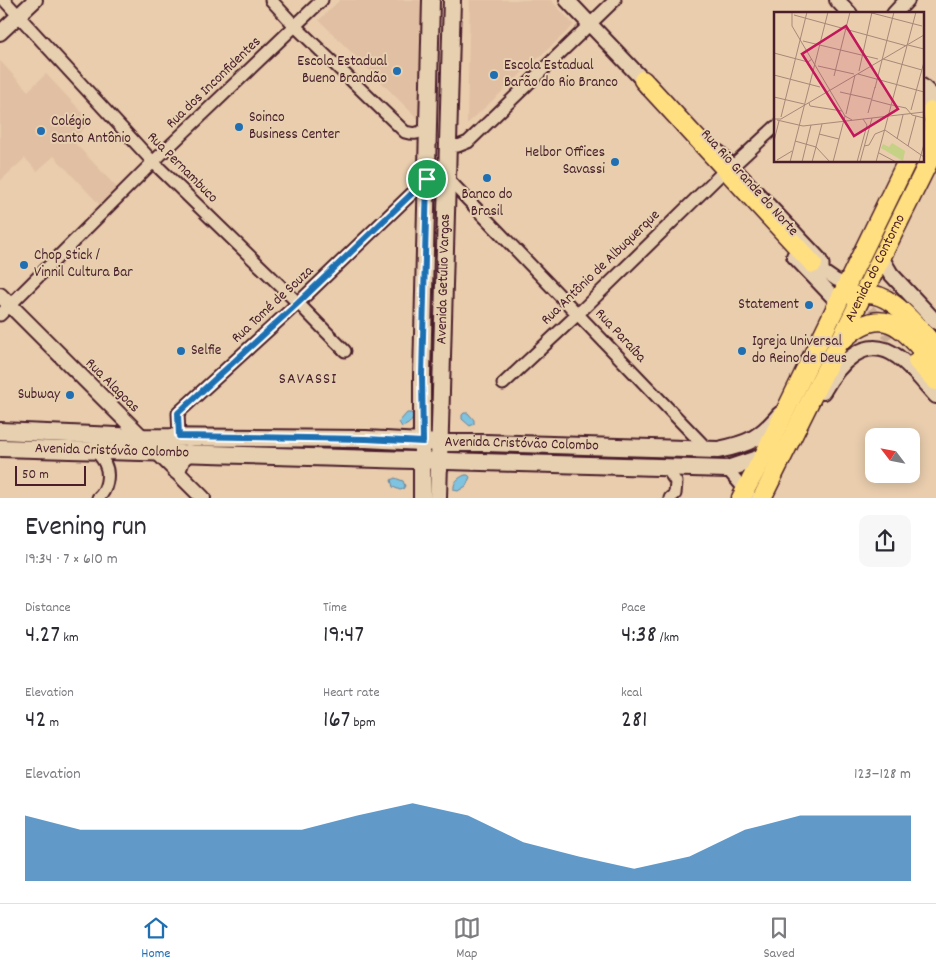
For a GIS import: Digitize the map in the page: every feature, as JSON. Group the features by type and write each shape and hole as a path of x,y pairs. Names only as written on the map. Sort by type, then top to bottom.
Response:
{"main road":[{"name":"Avenida Getúlio Vargas","path":"431,0 422,376 423,442 431,461 438,498"},
{"name":"Avenida Getúlio Vargas","path":"422,498 431,461 440,443 452,0"},
{"path":"643,80 816,270"},
{"path":"924,123 931,103"},
{"path":"923,176 926,159 934,136 934,118 931,103"},
{"name":"Avenida do Contorno","path":"762,498 936,147"},
{"name":"Avenida do Contorno","path":"746,495 787,406 907,162"},
{"path":"923,176 936,163"},
{"path":"835,308 864,293 880,296 900,308 936,346"},
{"path":"839,344 856,328 870,322 884,321 894,324 906,333 936,366"},
{"path":"893,335 936,381"},
{"name":"Avenida Cristóvão Colombo","path":"0,431 140,437 366,439 440,443 718,450 737,446 767,431 787,406"},
{"path":"763,457 778,450 793,436"},
{"name":"Avenida Cristóvão Colombo","path":"0,448 727,469 763,457"},
{"path":"177,471 182,458 188,453"}],"street":[{"name":"Rua Pernambuco","path":"4,0 153,162 345,351"},
{"path":"0,33 34,0"},
{"path":"271,0 295,26 405,132 419,134 428,128"},
{"name":"Rua dos Inconfidentes","path":"5,310 153,162 322,0"},
{"name":"Rua Rio Grande do Norte","path":"567,0 643,80 675,107 734,165 820,258 823,264 816,270"},
{"path":"448,144 458,146 468,142 615,0"},
{"path":"837,0 848,12"},
{"path":"896,12 907,0"},
{"name":"Rua Rio Grande do Norte","path":"643,80 666,116 720,175 816,270 848,284"},
{"path":"924,90 931,103"},
{"path":"734,165 774,128"},
{"name":"Rua Antônio de Albuquerque","path":"503,384 720,175"},
{"name":"Rua Paraíba","path":"448,178 708,450"},
{"name":"Rua Tomé de Souza","path":"179,436 178,413 298,303 427,179"},
{"path":"403,202 417,202 426,209"},
{"path":"881,257 890,274 936,322"},
{"name":"Rua Rio Grande do Norte","path":"816,270 835,308"},
{"name":"Rua Alagoas","path":"0,295 5,310 177,471 203,498"},
{"path":"793,436 808,419 833,374 846,361 859,352 872,348 884,349 898,357 936,396"},
{"path":"95,450 106,464 107,474 107,483 102,495 98,498"},
{"path":"666,468 676,482 675,494 670,498"},
{"path":"727,469 746,495"}],"shaded area":[{"name":"Escola Estadual Bueno Brandão","path":"340,0 427,0 422,123 319,20"},
{"name":"Escola Estadual Barão do Rio Branco","path":"470,0 551,0 574,25 467,124"},
{"name":"Colégio Santo Antônio","path":"0,61 28,91 46,74 91,122 72,140 118,189 100,205 54,156 37,171 25,158 0,181"}],"water":[{"path":"407,413 411,413 414,416 409,423 402,427 399,422"},
{"path":"464,413 468,413 474,420 474,424 470,426 462,419"},
{"path":"465,475 470,477 466,486 458,491 454,490 456,481"},
{"path":"395,478 403,481 405,486 403,489 400,490 393,487 391,480"}],"tunnel":[{"path":"847,295 893,335"}],"place":[{"name":"Escola Estadual Bueno Brandão","path":"397,71"},
{"name":"Escola Estadual Barão do Rio Branco","path":"494,75"},
{"name":"Soinco Business Center","path":"239,127"},
{"name":"Colégio Santo Antônio","path":"41,131"},
{"name":"Helbor Offices Savassi","path":"615,162"},
{"name":"Banco do Brasil","path":"487,178"},
{"name":"Chop Stick / Vinnil Cultura Bar","path":"24,265"},
{"name":"Statement","path":"809,305"},
{"name":"Selfie","path":"181,351"},
{"name":"Igreja Universal do Reino de Deus","path":"742,351"},
{"name":"Subway","path":"70,395"}],"district":[{"name":"SAVASSI","path":"308,379"}],"route":[{"path":"427,179 422,376 423,442 366,439 179,436 178,413 298,303 427,179"}]}
